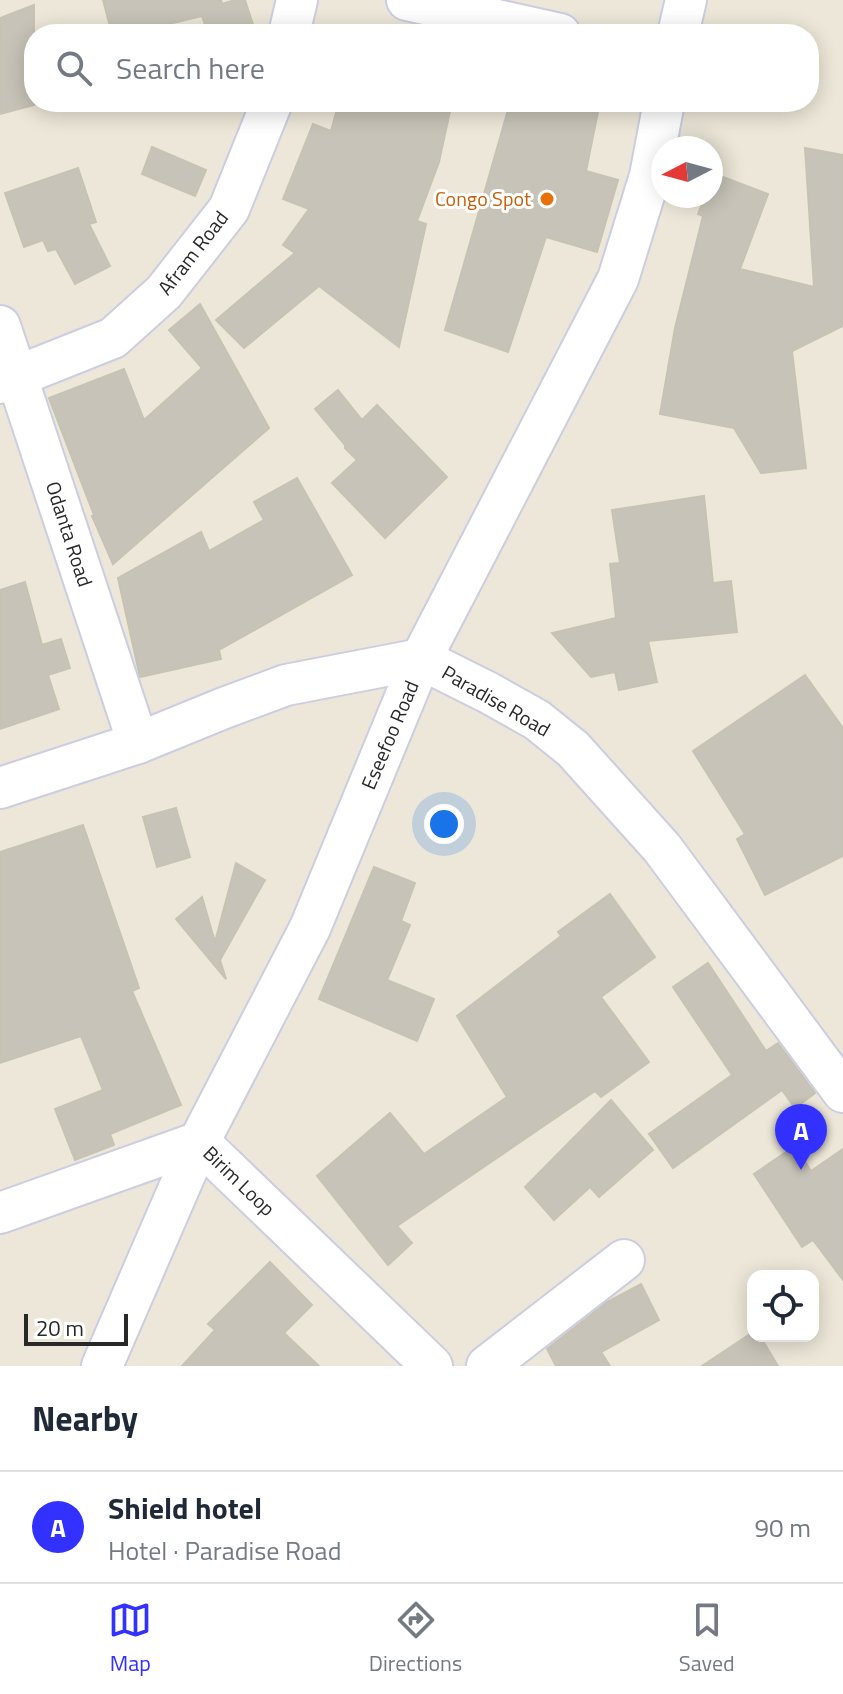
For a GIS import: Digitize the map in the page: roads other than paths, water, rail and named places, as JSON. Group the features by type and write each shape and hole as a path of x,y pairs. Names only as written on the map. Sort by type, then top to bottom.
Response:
{"street":[{"path":"291,24 297,0"},
{"path":"407,0 515,24"},
{"path":"680,24 686,0"},
{"name":"Afram Road","path":"8,380 113,338 164,292 229,209 268,112"},
{"name":"Eseefoo Road","path":"102,1366 199,1142 310,928 421,659 618,279 650,176 662,112"},
{"name":"Odanta Road","path":"0,326 8,380 138,743"},
{"name":"Paradise Road","path":"0,788 138,743 286,685 421,659 537,720 573,749 828,1042 843,1092"},
{"name":"Birim Loop","path":"0,1213 199,1142 432,1366"},
{"path":"487,1366 624,1260"}],"place":[{"name":"Congo Spot","path":"547,199"},
{"name":"Shield hotel","path":"801,1170"}]}
